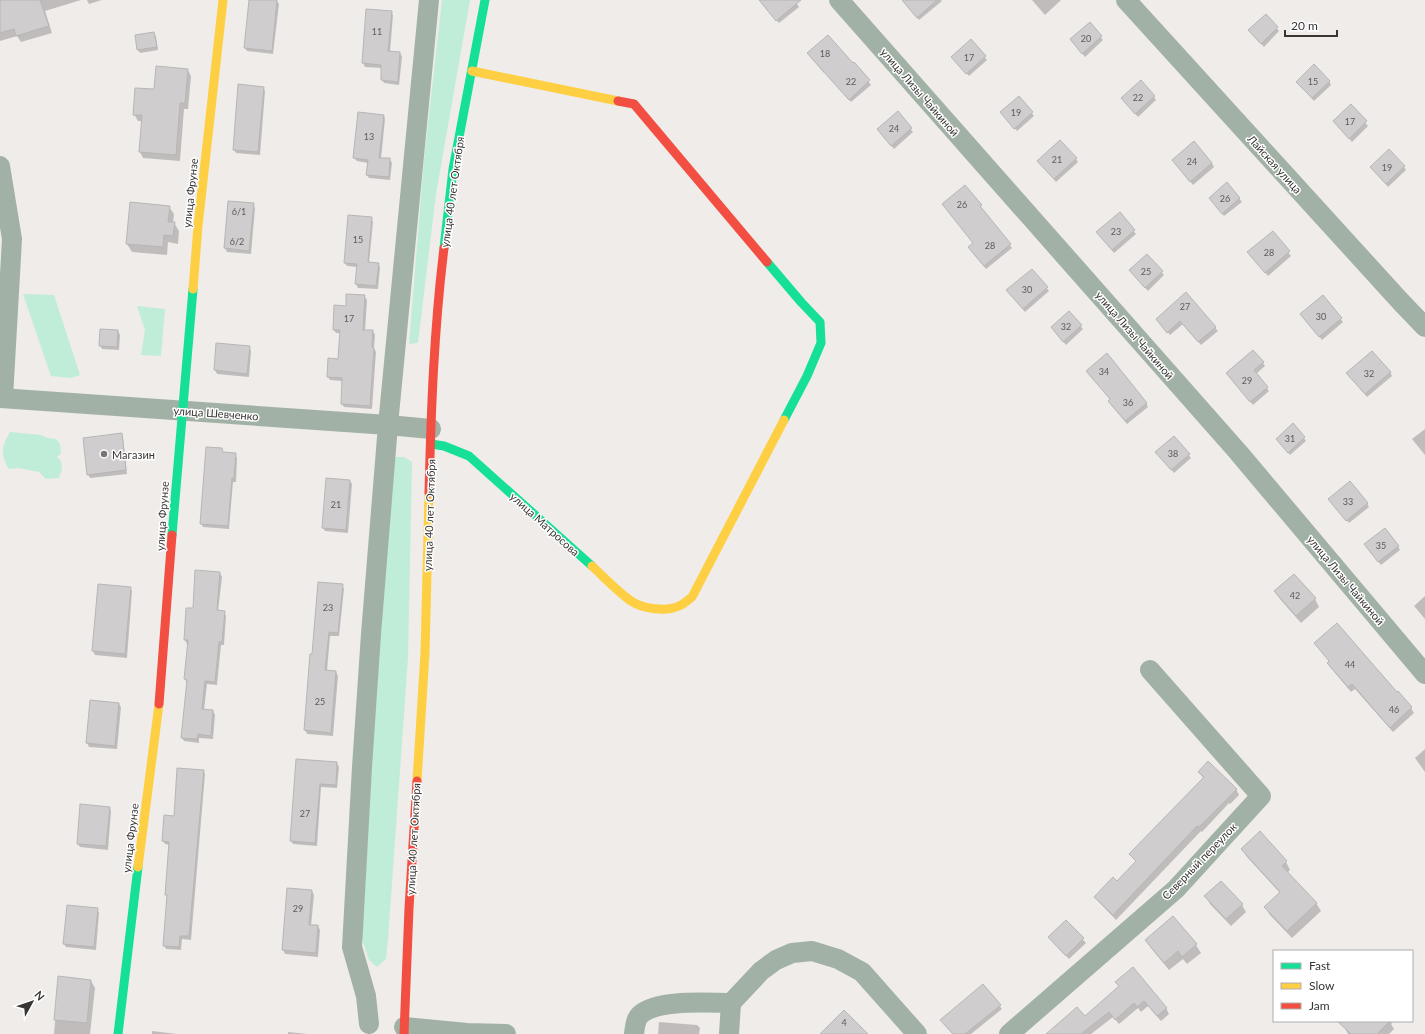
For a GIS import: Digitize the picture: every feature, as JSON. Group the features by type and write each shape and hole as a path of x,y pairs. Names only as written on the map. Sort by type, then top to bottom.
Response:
{"street":[{"name":"улица Фрунзе","path":"118,1034 158,712 198,226 223,0"},
{"path":"369,1024 366,996 352,947 371,634 388,425 429,0"},
{"name":"улица 40 лет Октября","path":"404,1030 409,908 425,653 431,437 438,296 453,169 485,0"},
{"name":"улица Лизы Чайкиной","path":"839,0 1238,452 1425,674"},
{"name":"Лайская улица","path":"1126,0 1400,302 1425,327"},
{"name":"улица Матросова","path":"431,437 444,446 468,456 632,602 656,609 677,607 692,597 807,376 821,343 820,322 801,302 634,104 472,71"},
{"path":"0,166 12,239 2,398"},
{"name":"улица Шевченко","path":"2,398 388,425 431,437"},
{"name":"Северный переулок","path":"1009,1034 1176,889 1261,796 1150,670"},
{"path":"729,1034 731,1003 761,971 776,960 792,953 812,951 838,959 862,972 917,1034"},
{"path":"634,1034 636,1020 641,1014 660,1006 672,1004 731,1003"},
{"path":"404,1030 506,1034"}],"green space":[{"path":"442,0 470,0 436,194 418,343 409,344 424,159"},
{"path":"23,294 54,295 80,375 71,378 51,376"},
{"path":"137,306 165,309 161,356 141,355 145,330"},
{"path":"10,432 41,435 56,439 60,444 61,453 57,457 61,461 62,469 59,478 46,479 39,472 18,468 9,469 4,459 3,450 5,441"},
{"path":"395,457 404,457 412,462 408,658 386,959 377,967 369,960 361,936 380,614"}],"building":[{"path":"0,0 40,0 49,26 16,36 14,29 0,33"},
{"path":"249,0 277,0 272,51 244,48"},
{"path":"759,0 801,0 776,21"},
{"path":"902,0 937,0 917,18"},
{"path":"366,9 392,11 388,51 400,52 398,82 381,80 381,65 362,63"},
{"path":"1266,14 1278,27 1261,44 1248,30"},
{"path":"1090,22 1102,36 1082,54 1070,39"},
{"path":"154,32 157,47 137,50 135,35"},
{"path":"828,35 870,80 849,100 807,53"},
{"path":"971,39 986,56 966,74 951,57"},
{"path":"1314,64 1330,81 1312,98 1296,82"},
{"path":"156,66 188,69 185,103 180,103 176,155 139,152 142,115 133,115 135,88 154,89"},
{"path":"1141,80 1155,96 1135,114 1121,98"},
{"path":"238,84 264,87 258,152 233,150"},
{"path":"1019,96 1033,112 1014,129 1000,112"},
{"path":"1351,104 1367,121 1349,139 1333,121"},
{"path":"898,111 912,128 891,146 877,129"},
{"path":"358,112 384,115 379,158 390,158 389,177 366,175 368,160 353,158"},
{"path":"1060,140 1077,158 1054,179 1037,161"},
{"path":"1194,141 1212,163 1190,182 1172,160"},
{"path":"1389,149 1405,166 1386,184 1370,167"},
{"path":"1227,182 1240,198 1222,214 1209,198"},
{"path":"965,185 1011,244 984,266 968,247 973,243 942,204"},
{"path":"228,201 254,203 249,251 224,248"},
{"path":"130,202 170,206 168,222 175,222 173,236 164,235 163,247 126,244"},
{"path":"1120,212 1135,230 1112,250 1096,232"},
{"path":"348,215 372,217 368,262 379,263 376,286 355,284 357,264 344,263"},
{"path":"1273,231 1290,251 1265,273 1247,252"},
{"path":"1147,254 1163,271 1145,288 1129,270"},
{"path":"1032,269 1048,287 1023,309 1006,290"},
{"path":"1186,292 1216,327 1198,342 1180,321 1167,333 1156,319"},
{"path":"346,294 365,295 363,330 373,330 372,347 374,348 370,406 341,404 342,378 327,377 328,358 338,359 340,330 333,330 334,305 346,306"},
{"path":"1323,295 1342,318 1319,337 1300,314"},
{"path":"1069,311 1082,325 1063,342 1051,327"},
{"path":"100,329 118,330 117,347 99,346"},
{"path":"216,343 250,346 247,374 214,370"},
{"path":"1253,350 1264,362 1254,370 1268,387 1250,402 1226,373"},
{"path":"1372,351 1391,372 1365,394 1346,373"},
{"path":"1107,353 1147,403 1125,421 1108,401 1110,399 1086,371"},
{"path":"1293,423 1305,437 1288,453 1276,439"},
{"name":"Магазин","path":"122,433 126,470 87,475 83,438"},
{"path":"1174,436 1190,454 1171,470 1155,452"},
{"path":"206,447 222,448 223,452 236,453 234,478 232,478 228,526 200,524"},
{"path":"326,478 350,480 346,530 322,528"},
{"path":"1350,481 1368,503 1346,521 1328,499"},
{"path":"1385,528 1399,546 1378,562 1364,544"},
{"path":"195,570 220,572 217,610 225,611 222,642 219,642 215,682 205,681 202,709 213,710 211,736 198,734 197,739 181,738 187,680 184,679 188,640 184,640 186,608 193,608"},
{"path":"1294,574 1316,598 1296,616 1274,591"},
{"path":"318,582 343,584 338,633 329,632 325,670 336,671 331,733 304,730"},
{"path":"98,584 131,587 125,654 92,651"},
{"path":"1337,623 1412,707 1390,728 1352,684 1348,687 1327,663 1329,661 1314,643"},
{"path":"90,700 119,703 115,746 86,743"},
{"path":"296,759 337,762 336,785 320,784 315,843 290,841"},
{"path":"1208,761 1237,789 1199,827 1197,826 1113,915 1094,897 1113,877 1117,881 1136,861 1129,854 1204,777 1198,772"},
{"path":"177,768 204,770 189,936 180,936 179,947 163,946 169,842 162,841 164,815 174,816"},
{"path":"80,804 110,807 106,846 77,844"},
{"path":"1260,831 1287,861 1282,866 1317,903 1287,931 1264,907 1280,892 1241,849"},
{"path":"1221,881 1243,904 1226,919 1204,896"},
{"path":"287,888 312,890 309,925 318,925 316,953 282,950"},
{"path":"67,905 98,908 94,947 63,944"},
{"path":"1173,916 1197,944 1182,957 1178,951 1164,963 1145,940"},
{"path":"1066,920 1084,938 1066,956 1048,937"},
{"path":"1133,967 1167,1008 1157,1016 1144,1001 1137,1007 1134,1003 1115,1020 1109,1012 1081,1034 1046,1034 1077,1007 1085,1016 1119,986 1115,982"},
{"path":"58,976 91,980 87,1023 54,1020"},
{"path":"983,984 1001,1005 965,1034 953,1034 940,1020"},
{"path":"844,1010 868,1034 820,1034"},
{"path":"1338,1022 1389,1022 1377,1034 1351,1034"}],"traffic: fast":[{"path":"444,248 453,169 485,0"},
{"path":"767,262 820,322 821,343 807,376 784,420"},
{"path":"172,535 193,289"},
{"path":"431,444 444,446 469,456 592,566"},
{"path":"118,1034 138,867"}],"traffic: slow":[{"path":"193,289 198,226 223,0"},
{"path":"472,71 618,101"},
{"path":"592,566 616,589 636,604 648,608 668,609 674,608 686,602 692,597 784,420"},
{"path":"417,781 425,653 429,493"},
{"path":"138,867 159,704"}],"traffic: jam":[{"path":"618,101 634,104 767,262"},
{"path":"429,493 434,370 444,248"},
{"path":"159,704 172,535"},
{"path":"404,1034 409,908 417,781"}],"place":[{"name":"Магазин","path":"104,454"}]}
